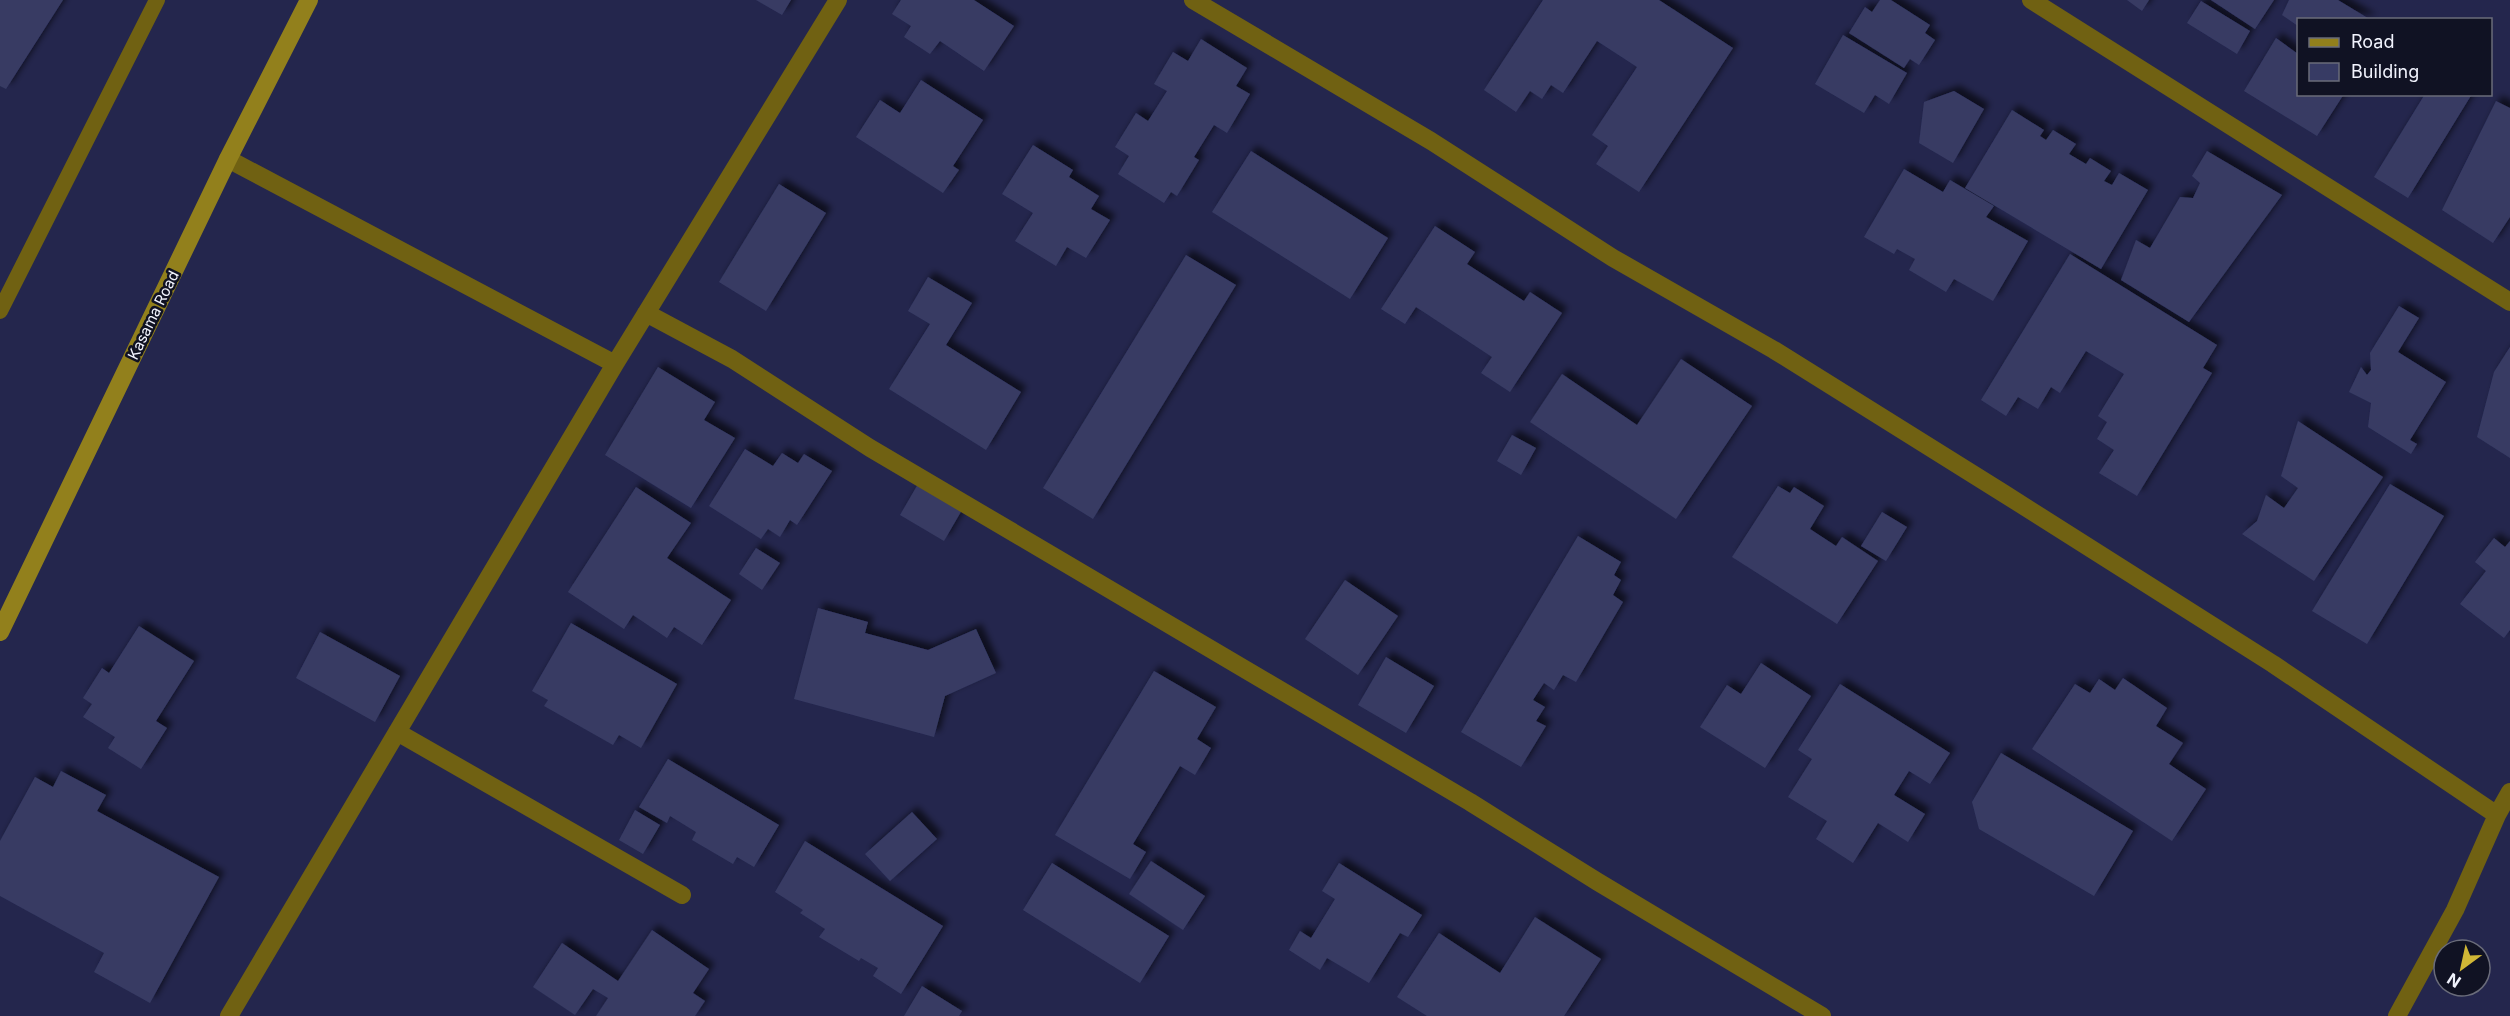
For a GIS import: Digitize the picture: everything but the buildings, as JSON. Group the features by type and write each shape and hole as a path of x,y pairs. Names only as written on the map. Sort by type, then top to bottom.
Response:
{"street":[{"name":"Kasama Road","path":"0,632 228,159 309,0"},
{"path":"229,1016 615,364 838,0"},
{"path":"1193,0 1431,141 1613,258 1774,350 2273,664 2497,815"},
{"path":"2031,0 2510,302"},
{"path":"228,159 615,364"},
{"path":"646,313 732,359 880,454 1470,802 1598,882 1822,1016"},
{"path":"397,732 682,895"},
{"path":"2397,1016 2455,909 2497,815 2510,792"}],"lane":[{"path":"0,311 157,0"}]}
